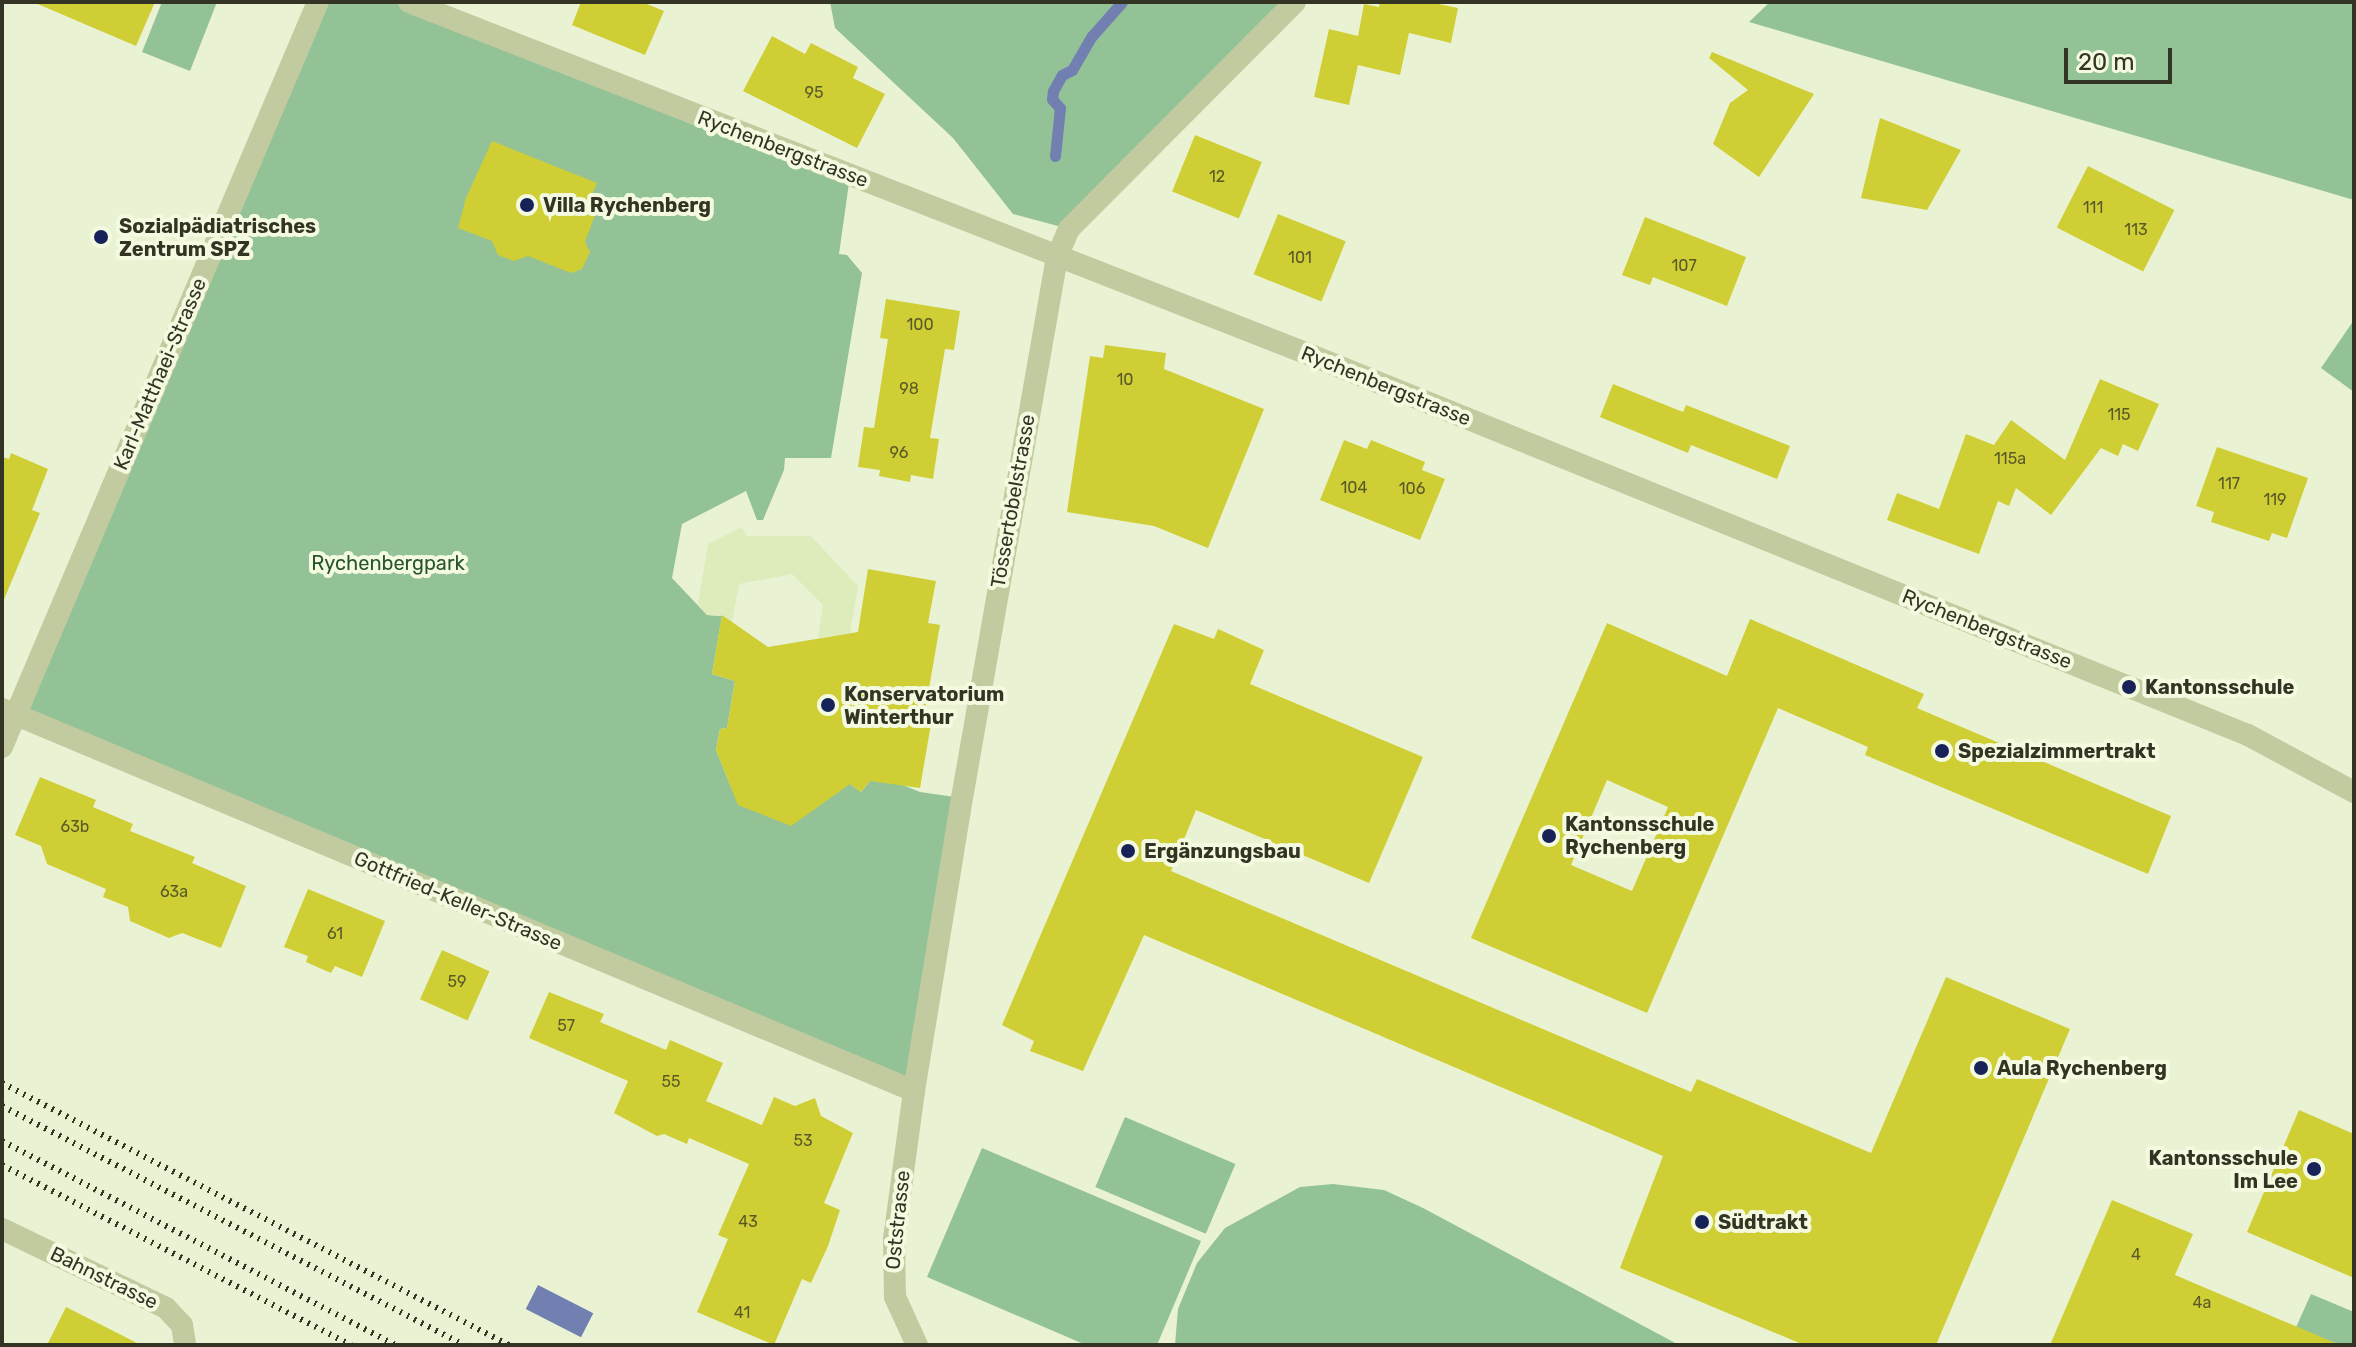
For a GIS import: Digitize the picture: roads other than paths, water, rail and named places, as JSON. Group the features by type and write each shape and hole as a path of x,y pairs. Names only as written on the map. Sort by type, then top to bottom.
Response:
{"street":[{"name":"Karl-Matthaei-Strasse","path":"2,747 9,712 318,2"},
{"name":"Rychenbergstrasse","path":"409,2 1313,356 2248,735 2354,792"},
{"name":"Tössertobelstrasse","path":"914,1091 1057,257 1069,229 1295,2"},
{"name":"Gottfried-Keller-Strasse","path":"9,712 914,1091"},
{"name":"Oststrasse","path":"914,1091 892,1262 898,1307 917,1345"},
{"name":"Bahnstrasse","path":"2,1229 166,1308 182,1325 185,1345"}],"water":[{"path":"538,1285 593,1313 581,1337 526,1309"}],"waterway":[{"path":"1055,156 1060,108 1052,99 1053,91 1062,75 1072,70 1092,36 1122,2"}],"railway":[{"path":"2,1083 509,1345"},
{"path":"2,1106 464,1345"},
{"path":"2,1141 396,1345"},
{"path":"2,1165 351,1345"}],"place":[{"name":"Villa Rychenberg","path":"527,205"},
{"name":"Sozialpädiatrisches Zentrum SPZ","path":"101,237"},
{"name":"Kantonsschule","path":"2129,687"},
{"name":"Konservatorium Winterthur","path":"828,705"},
{"name":"Spezialzimmertrakt","path":"1942,751"},
{"name":"Kantonsschule Rychenberg","path":"1549,836"},
{"name":"Ergänzungsbau","path":"1128,851"},
{"name":"Aula Rychenberg","path":"1981,1068"},
{"name":"Kantonsschule Im Lee","path":"2314,1169"},
{"name":"Südtrakt","path":"1702,1222"}],"park label":[{"name":"Rychenbergpark","path":"388,563"}]}
